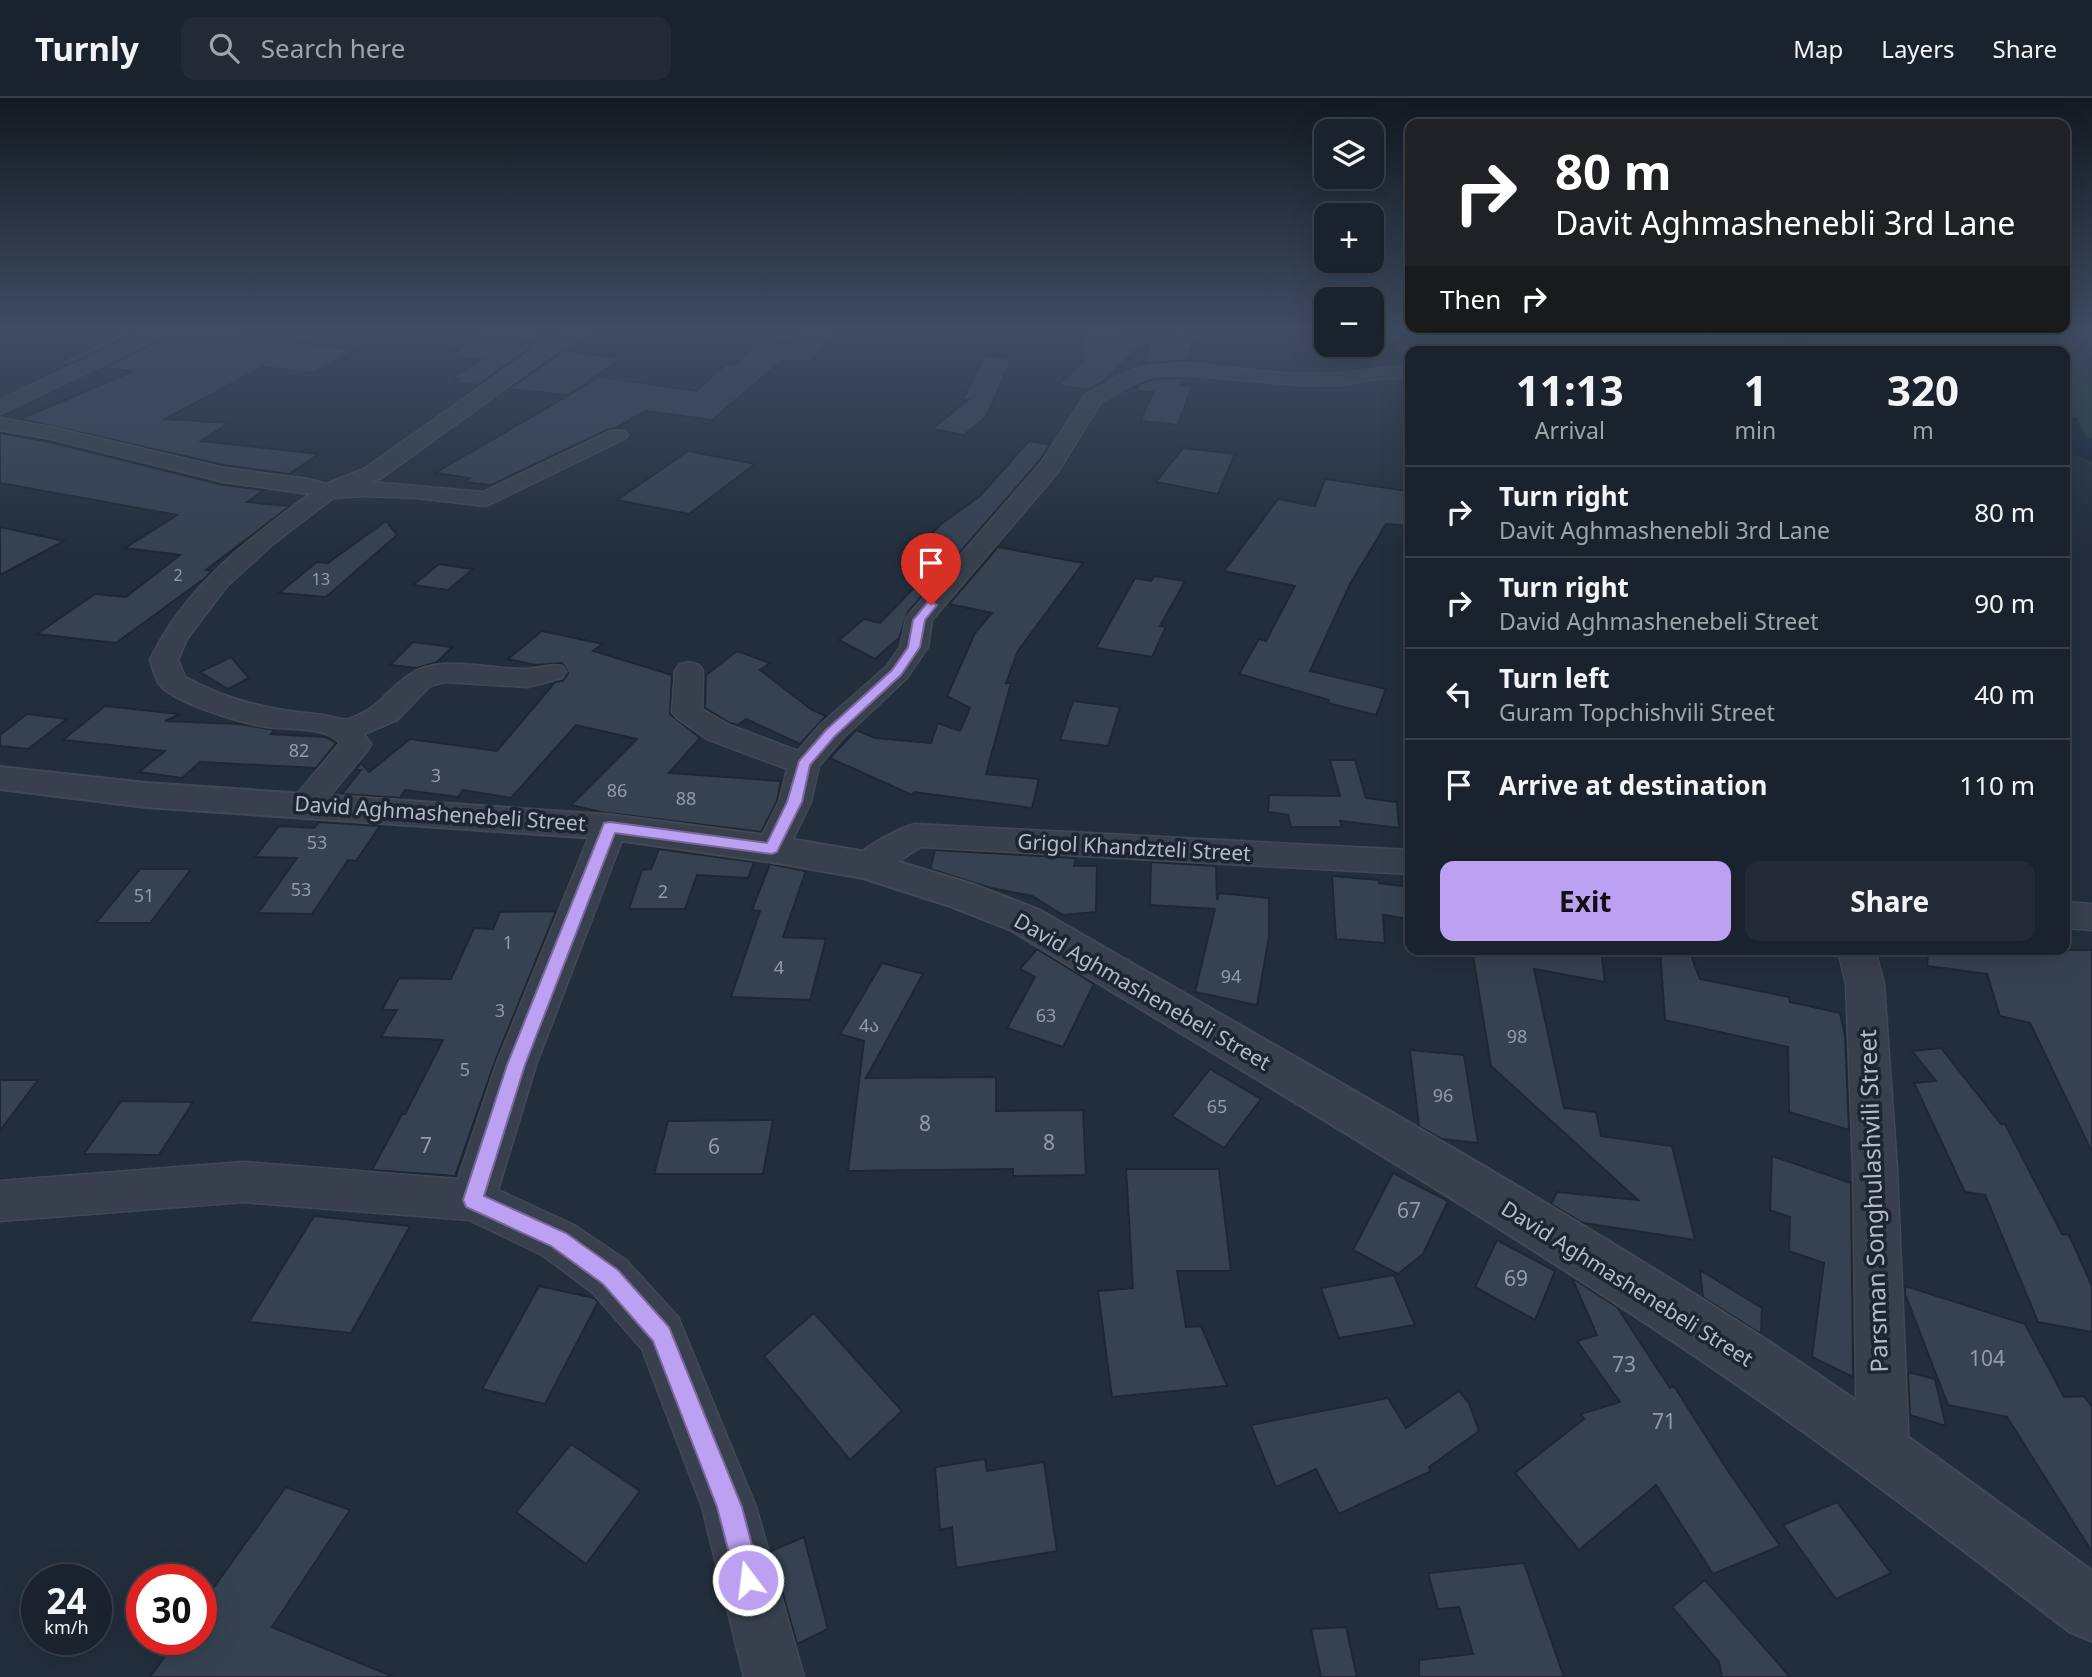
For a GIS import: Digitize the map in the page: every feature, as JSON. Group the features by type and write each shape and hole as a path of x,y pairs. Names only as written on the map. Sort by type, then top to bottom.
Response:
{"street":[{"path":"304,804 356,744 346,731 330,725 265,718 203,699 172,682 164,660 174,638 218,582 264,539 327,492 372,474 470,404"},
{"path":"772,849 795,802 804,764 830,733 897,672 914,647 919,620 1051,467 1090,404"},
{"path":"0,424 51,433 225,475 308,485 327,492 364,489 415,491 486,499 617,435"},
{"path":"689,671 687,712 718,732 804,764"},
{"path":"346,731 386,714 420,680 442,673 528,677 552,672"},
{"name":"David Aghmashenebeli Street","path":"0,778 146,795 610,827 772,849 866,865 961,895 1025,920 1548,1232 1694,1324 1883,1452 2092,1609"},
{"path":"473,1200 516,1065 610,827"},
{"name":"Grigol Khandzteli Street","path":"866,865 915,835 1405,862"},
{"path":"2070,916 2092,918"},
{"name":"Parsman Songhulashvili Street","path":"1857,955 1865,984 1875,1168 1883,1452"},
{"path":"0,1201 243,1182 473,1200 558,1240 610,1277 661,1334 729,1507 774,1677"}],"green space":[{"path":"2070,404 2092,404 2092,465 2070,454"}],"building":[{"path":"56,404 194,404 165,419 229,423 201,441 319,454 289,474 224,465 20,419"},
{"path":"554,404 731,404 712,420 645,411 616,428 491,485 464,482 470,478 435,473"},
{"path":"963,404 992,404 986,417 964,435 932,429"},
{"path":"1148,404 1186,404 1178,425 1141,421"},
{"path":"0,433 50,442 223,485 264,490 247,502 290,506 206,570 212,571 205,578 116,643 37,634 95,594 126,597 180,555 125,548 177,515 0,483"},
{"path":"1029,441 1050,445 908,612 899,638 875,659 839,640 864,619 880,623 945,556 916,550 941,524 980,496"},
{"path":"1183,448 1235,454 1218,494 1156,482"},
{"path":"688,451 755,464 689,514 617,500"},
{"path":"1325,479 1405,491 1405,526 1386,524 1350,584 1310,671 1386,689 1376,715 1328,703 1329,700 1239,674 1259,639 1266,641 1295,586 1224,571 1278,499 1315,506"},
{"path":"386,521 397,535 326,597 279,593 317,562 328,563"},
{"path":"0,527 64,541 0,575"},
{"path":"998,547 1083,563 1018,651 1006,683 1011,683 986,774 1039,779 1032,808 914,792 912,795 830,758 856,730 875,738 931,743 938,723 960,731 970,708 947,696 975,633 992,613 949,604"},
{"path":"439,564 473,569 448,590 413,585"},
{"path":"1154,576 1185,581 1160,626 1166,627 1152,657 1096,648 1135,578 1151,581"},
{"path":"542,631 603,644 593,651 672,675 670,714 700,738 669,773 781,781 777,801 761,832 601,812 571,805 637,739 576,725 511,798 463,790 458,797 405,790 400,798 342,794 361,770 355,770 361,763 369,772 410,739 497,751 555,682 563,681 568,673 562,663 535,665 508,659"},
{"path":"413,642 452,647 437,662 417,668 390,665"},
{"path":"737,651 770,663 760,670 812,710 826,716 800,744 746,719 738,725 730,723 705,708 706,675"},
{"path":"231,657 249,678 228,689 200,672"},
{"path":"1073,701 1120,707 1108,746 1060,740"},
{"path":"105,706 180,714 165,721 240,724 275,730 271,734 326,737 336,743 316,768 200,762 182,778 139,772 165,751 63,740"},
{"path":"27,714 67,719 28,749 0,746 0,735"},
{"path":"1330,760 1355,760 1366,798 1397,802 1399,828 1340,821 1342,827 1291,827 1288,815 1268,812 1269,795 1340,796"},
{"path":"319,822 380,826 356,861 348,860 312,914 258,913 297,858 255,857 279,826 314,828"},
{"path":"659,849 754,862 748,878 697,875 685,909 629,909 642,870 651,869"},
{"path":"935,850 1076,858 1074,866 1097,866 1096,912 1063,915 1032,896 991,888 930,869"},
{"path":"1151,862 1216,866 1217,900 1219,893 1269,898 1269,937 1257,1005 1195,992 1215,909 1150,905"},
{"path":"770,864 806,871 783,937 826,939 810,1000 731,997 760,911 752,910"},
{"path":"140,869 191,869 150,923 96,923"},
{"path":"1332,876 1379,880 1379,883 1405,886 1405,918 1383,915 1385,943 1336,939"},
{"path":"556,911 494,1064 455,1176 372,1170 402,1114 405,1114 443,1040 381,1037 397,1010 382,1010 399,978 451,979 474,928 493,929 500,912"},
{"path":"1037,949 1094,984 1063,1047 1007,1028 1035,977 1020,969"},
{"path":"2070,950 2092,950 2092,1152 2030,1023 2000,1016 1987,974 1927,966 1928,955 2070,955"},
{"path":"1473,955 1602,955 1605,982 1534,969 1564,1108 1596,1112 1601,1136 1672,1146 1695,1240 1583,1223 1551,1204 1557,1192 1638,1200 1491,1066"},
{"path":"1660,955 1691,955 1700,979 1789,997 1790,1002 1840,1013 1845,1035 1849,1130 1789,1112 1788,1047 1665,1020"},
{"path":"882,963 923,974 866,1078 996,1077 996,1111 1083,1110 1086,1175 1013,1176 1013,1169 848,1171 864,1041 840,1034"},
{"path":"1941,1048 2001,1124 2005,1124 2062,1234 2069,1235 2092,1286 2092,1332 2038,1322 1985,1195 1965,1192 1914,1083 1936,1081 1912,1051"},
{"path":"1410,1050 1464,1055 1478,1143 1442,1139 1419,1126"},
{"path":"1210,1069 1261,1099 1224,1148 1172,1116"},
{"path":"0,1080 38,1080 0,1131"},
{"path":"121,1101 193,1102 159,1155 84,1154"},
{"path":"773,1120 763,1174 654,1174 668,1121"},
{"path":"1772,1156 1851,1183 1853,1377 1812,1357 1824,1263 1789,1251 1790,1217 1770,1210"},
{"path":"1126,1169 1219,1169 1231,1271 1177,1271 1186,1327 1201,1326 1227,1386 1112,1397 1098,1291 1133,1288"},
{"path":"1393,1173 1448,1201 1423,1254 1398,1274 1353,1250"},
{"path":"314,1216 410,1226 351,1333 249,1322"},
{"path":"1497,1240 1555,1271 1535,1320 1475,1287"},
{"path":"1700,1270 1762,1308 1761,1334 1703,1297"},
{"path":"1394,1275 1415,1325 1339,1338 1321,1288"},
{"path":"1572,1278 1617,1307 1670,1388 1674,1386 1780,1546 1713,1574 1656,1485 1579,1550 1515,1473 1584,1419 1581,1414 1620,1402 1577,1341 1597,1335"},
{"path":"539,1286 594,1298 598,1302 545,1404 482,1389"},
{"path":"1905,1286 2025,1324 2064,1397 2084,1396 2092,1407 2092,1552 2007,1417 1948,1405 1905,1294"},
{"path":"814,1313 902,1411 850,1460 764,1356"},
{"path":"1908,1372 1935,1379 1946,1426 1910,1415"},
{"path":"1459,1391 1469,1403 1479,1431 1429,1467 1431,1471 1339,1514 1316,1469 1276,1487 1251,1425 1388,1398 1406,1428"},
{"path":"571,1444 640,1491 586,1564 516,1512"},
{"path":"985,1459 987,1471 1044,1462 1057,1551 956,1568 952,1527 940,1530 935,1467"},
{"path":"286,1487 350,1510 272,1627 394,1677 150,1677 166,1655 217,1655 217,1583"},
{"path":"1837,1502 1891,1573 1836,1599 1783,1525"},
{"path":"804,1537 828,1629 797,1644 771,1551"},
{"path":"1524,1563 1564,1677 1419,1677 1419,1660 1473,1654 1459,1607 1438,1609 1428,1573"},
{"path":"1705,1580 1790,1677 1722,1677 1719,1662 1672,1607"},
{"path":"1346,1627 1357,1677 1321,1677 1311,1629"}],"waterway":[{"path":"2070,441 2092,452"}],"route":[{"path":"748,1580 729,1507 661,1334 610,1277 558,1240 473,1200 516,1065 610,827 772,849 795,802 804,764 830,733 897,672 914,647 919,620 931,605"}]}
